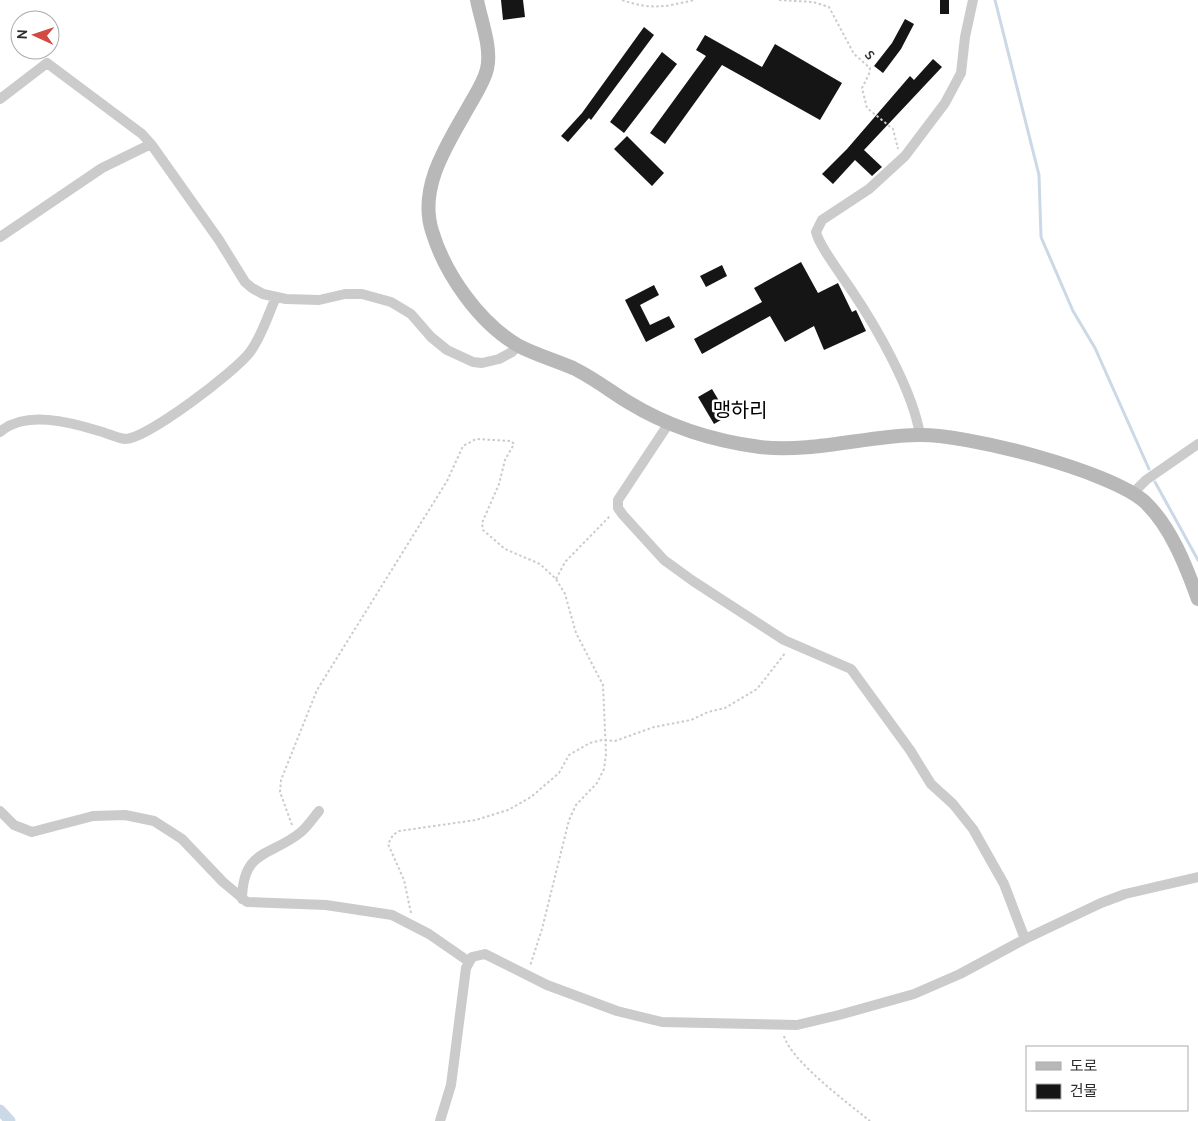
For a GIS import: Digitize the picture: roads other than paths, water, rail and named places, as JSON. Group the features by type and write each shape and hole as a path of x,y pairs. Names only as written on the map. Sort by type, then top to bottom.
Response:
{"street":[{"path":"477,0 487,50 487,68 438,163 431,188 428,218 437,246 458,284 487,320 519,346 577,370 628,402 668,423 728,440 777,448 920,435 958,438 992,444 1120,485 1145,502 1168,530 1198,599"},
{"path":"920,435 917,418 892,362 859,301 816,232 822,220 869,189 905,156 944,103 961,73 965,38 973,0"},
{"path":"0,99 47,63 142,134 215,233 245,282 263,294 301,300 362,294 391,302 411,314 431,337 447,350 473,362 482,363 499,359 519,346"},
{"path":"0,237 102,168 151,144"},
{"path":"0,432 6,427 27,420 68,424 124,439 140,434 168,419 239,364 255,344 276,297"},
{"path":"668,423 618,500 618,508 664,560 747,617 792,644 842,663 859,679 883,716 910,750 931,784 953,804 969,823 1004,884 1026,938"},
{"path":"1133,493 1146,480 1198,444"},
{"path":"0,810 14,825 32,832 92,816 126,815 154,821 182,839 242,899 253,902 326,905 392,915 410,923 468,961"},
{"path":"242,899 243,884 250,863 296,836 318,811"},
{"path":"468,961 478,955 485,954 527,976 617,1011 646,1019 677,1023 735,1023 783,1026 812,1022 914,994 960,974 1026,938 1125,894 1198,877"},
{"path":"440,1121 451,1085 468,961"}],"waterway":[{"path":"995,0 1039,175 1041,237 1073,311 1095,348 1149,469"},
{"path":"1155,482 1198,560"},
{"path":"0,1110 10,1121"}],"district":[{"name":"맹하리","path":"740,410"}]}
